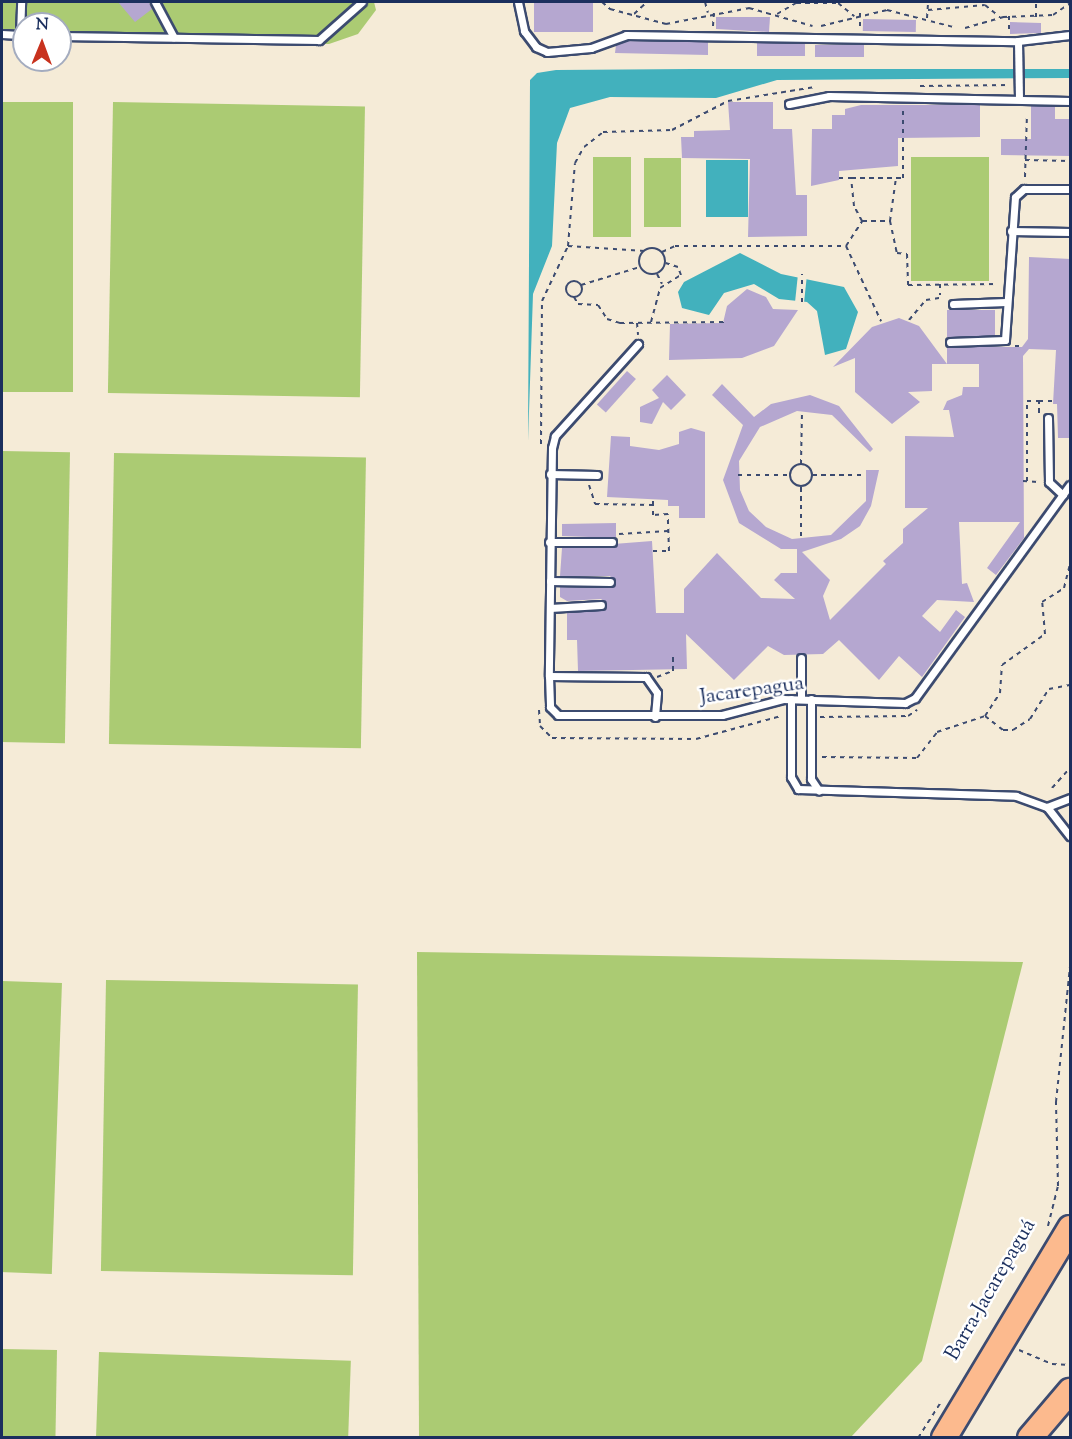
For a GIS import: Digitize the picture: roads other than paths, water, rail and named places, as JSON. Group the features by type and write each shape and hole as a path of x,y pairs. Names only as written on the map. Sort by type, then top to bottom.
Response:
{"highway":[{"path":"944,1437 1071,1228"},
{"path":"1021,1437 1038,1428 1071,1391"}],"lane":[{"path":"155,2 171,23 174,38"},
{"path":"72,36 319,40 362,2"},
{"path":"518,2 524,31 536,47 547,52 591,48 627,35 1009,41 1071,35"},
{"path":"1018,41 1019,98"},
{"path":"789,104 829,96 1071,100"},
{"path":"950,342 1003,342 1015,197 1024,189 1071,189"},
{"path":"1011,231 1071,232"},
{"path":"953,304 1006,302"},
{"path":"638,344 555,436 550,474 549,676 653,680 655,717"},
{"path":"1048,418 1049,482 1063,495 1071,485"},
{"path":"550,474 593,475"},
{"name":"Jacarepagua","path":"549,676 550,707 564,717 655,717 742,713 790,699 905,703 921,690 1063,495"},
{"path":"549,542 612,542"},
{"path":"550,581 610,582"},
{"path":"550,608 601,605"},
{"path":"801,658 801,699"},
{"path":"790,699 794,786 819,791 997,794 1047,807 1071,798"},
{"path":"812,699 810,757 812,782 819,791"},
{"path":"1047,807 1071,836"}],"water":[{"path":"1070,69 1070,78 777,80 716,98 610,97 570,108 557,143 552,246 533,294 528,441 530,80 537,73 556,70"},
{"path":"706,160 748,160 748,217 706,217"},
{"path":"740,253 781,274 844,287 858,312 846,349 825,355 817,311 807,302 779,299 754,284 724,293 709,315 682,308 678,292 684,282"}]}
